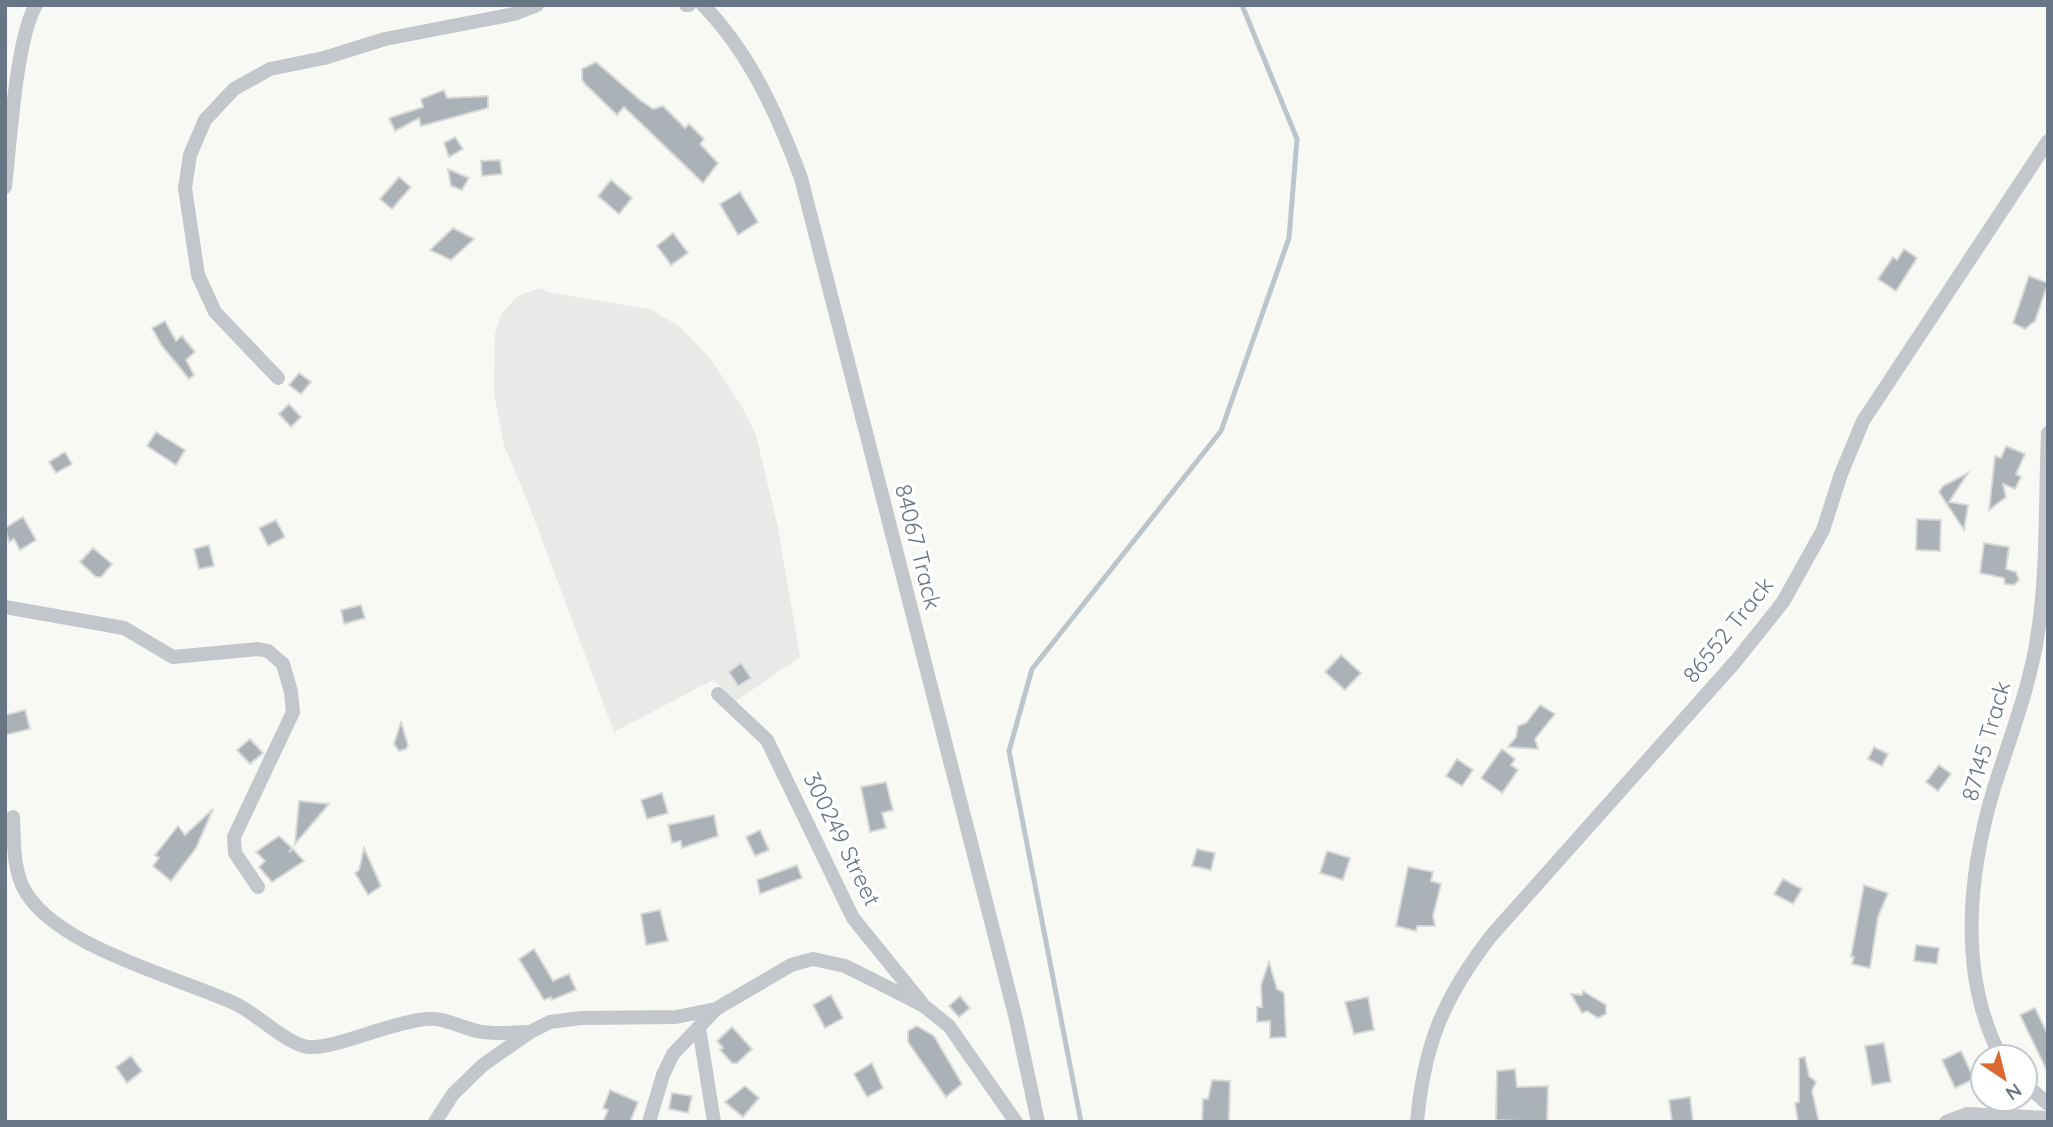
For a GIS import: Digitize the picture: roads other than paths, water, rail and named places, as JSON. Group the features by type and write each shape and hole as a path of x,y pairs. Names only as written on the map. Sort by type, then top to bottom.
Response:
{"street":[{"path":"5,187 23,50 27,27 36,5"},
{"path":"278,378 261,358 225,325 208,303 202,289 188,224 185,188 190,155 205,120 228,94 270,69 324,58 385,39 513,14 537,5"},
{"name":"84067 Track","path":"703,5 733,39 757,79 776,115 801,178 1016,1019 1038,1122"},
{"name":"86552 Track","path":"1417,1122 1420,1087 1429,1051 1456,983 1491,936 1735,662 1783,602 1823,530 1845,462 1863,421 2048,141"},
{"name":"87145 Track","path":"1994,1043 1985,1027 1976,995 1972,953 1976,867 1993,792 2036,645 2044,554 2048,433"},
{"path":"5,607 124,628 173,657 258,649 268,651 283,664 291,692 292,717 234,837 235,853 258,887"},
{"name":"300249 Street","path":"718,694 767,740 853,918 924,1006"},
{"path":"13,817 20,882 35,905 90,945 233,1002 258,1015 294,1042 304,1046 320,1046 382,1027 431,1018 480,1032 530,1032"},
{"path":"649,1122 666,1065 673,1054 716,1009 791,965 813,959 845,967 924,1006 962,1040 980,1073 1016,1122"},
{"path":"435,1122 453,1094 483,1065 530,1032 560,1020 676,1017 716,1009"},
{"path":"699,1028 714,1122"},
{"path":"1946,1122 1967,1114 2048,1118"}],"waterway":[{"path":"1081,1122 1009,751 1032,669 1221,431 1289,238 1297,139 1242,5"}]}
